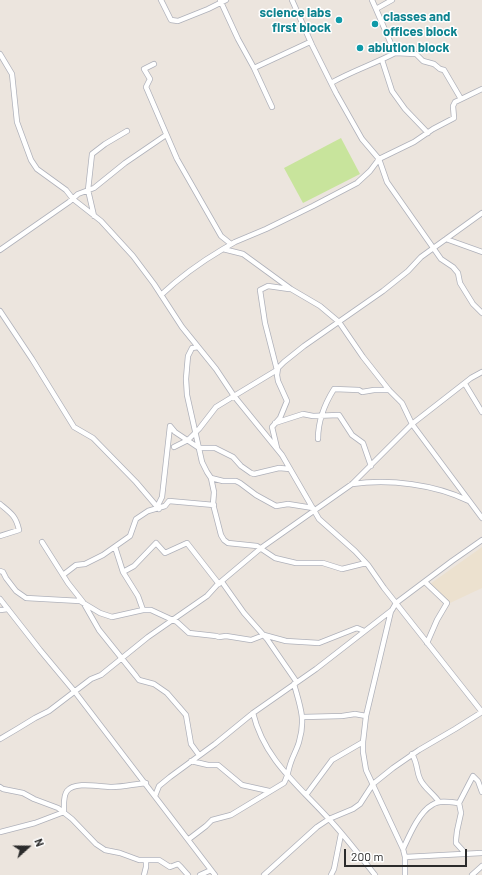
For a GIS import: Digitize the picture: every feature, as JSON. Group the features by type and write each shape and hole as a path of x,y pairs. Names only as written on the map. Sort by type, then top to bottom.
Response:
{"street":[{"path":"162,0 171,20 178,22 223,1 238,39 254,68 272,107"},
{"path":"292,0 310,42 331,83 362,139 379,159 386,182 441,259 458,273 460,283 473,304 482,313"},
{"path":"372,0 395,53"},
{"path":"376,10 392,0"},
{"path":"254,68 310,42"},
{"path":"331,83 350,72 382,60 395,53 416,54 423,61 434,64 440,69 444,70 461,99"},
{"path":"0,54 12,74 17,122 31,160 36,169 66,190 73,199 108,228 133,256 182,327 216,369 234,396 270,442 277,448"},
{"path":"382,60 392,91 405,109 428,133"},
{"path":"154,64 144,68 150,78 146,87 166,135 177,160 221,236 231,244"},
{"path":"161,295 180,279 231,244 266,229 357,183 370,171 379,159 414,142 454,118 453,106 455,102 482,89"},
{"path":"94,216 88,190 90,161 92,154 105,144 127,131"},
{"path":"0,250 78,194 94,188 125,163 166,135"},
{"path":"174,447 188,440 216,407 277,370 296,352 397,281 421,257 482,213"},
{"path":"446,239 482,252"},
{"path":"223,249 243,254 291,289 320,306 340,322 363,357 402,404 412,424 482,518"},
{"path":"264,875 304,837 329,819 353,810 360,804 373,784 392,768 412,754 482,712 366,563 355,551 319,519 277,448 272,429 274,424 280,418 287,401 278,381 277,370 265,324 260,290 268,286 291,289"},
{"path":"0,311 74,427 93,438 136,482 158,508"},
{"path":"198,347 192,348 188,356 186,379 187,395 202,462 206,472 211,478 214,492 214,505 221,535 226,542 257,546 274,558 296,563 323,563 342,569 366,563"},
{"path":"0,739 49,711 92,679 101,675 121,658 206,596 261,548 314,509 352,484 412,424 482,372"},
{"path":"465,384 482,412"},
{"path":"318,439 318,428 322,415 326,403 334,389 359,390 362,392 389,390"},
{"path":"274,424 303,414 338,414 341,416 352,435 363,442 371,466"},
{"path":"158,508 162,497 170,426 175,432 199,448 215,448 233,457 240,466 251,474 279,468 290,469"},
{"path":"211,478 222,481 236,481 256,495 276,506 288,504 314,509"},
{"path":"352,484 381,482 410,485 443,490 470,501"},
{"path":"62,575 76,565 84,564 115,547 130,536 136,519 148,511 165,506 169,501 214,505"},
{"path":"0,504 12,513 20,530 0,536"},
{"path":"405,875 405,857 403,849 366,770 363,742 366,716 392,610 396,603 482,540"},
{"path":"42,542 62,575 83,602 99,630 121,658 138,678 160,688 171,697 186,715 191,744 199,755"},
{"path":"123,572 134,566 156,543 165,553 187,543 244,613 264,635 295,683 302,717 302,728 299,743 290,764 288,776 284,783 231,815 212,820 189,839"},
{"path":"115,547 123,572 138,596 143,610"},
{"path":"0,571 3,572 16,591 26,598 63,599 83,602 109,617 118,617 143,610 156,611 180,624 187,632 194,634 220,637 226,636 250,640 264,635 286,641 319,642 357,628 364,631"},
{"path":"425,582 447,603 427,642"},
{"path":"0,599 146,783 154,796 189,839 215,875"},
{"path":"0,610 8,609"},
{"path":"154,796 161,784 253,713 316,669 392,610"},
{"path":"253,713 259,733 268,750 288,776 329,819 375,875"},
{"path":"302,717 342,716 355,714 366,716"},
{"path":"306,795 332,760 363,742"},
{"path":"412,754 417,764 420,779 439,802"},
{"path":"191,761 208,765 218,765 242,786 269,791"},
{"path":"464,853 456,843 457,831 462,813 459,803 473,776 478,782 482,792"},
{"path":"64,812 65,794 73,786 111,787 146,783"},
{"path":"0,787 23,793 58,808 64,812 96,844 105,850 120,853 139,860 159,860 170,867 178,864 188,875"},
{"path":"403,849 412,830 424,811 432,804 439,802 459,803"},
{"path":"0,832 35,823 64,812"},
{"path":"331,875 334,869 341,834"},
{"path":"405,857 482,853"},
{"path":"144,875 146,860"},
{"path":"472,875 482,866"},
{"path":"200,875 212,870"}],"shaded area":[{"path":"482,547 482,588 450,603 430,584"}],"green space":[{"path":"341,138 360,174 303,203 284,168"}],"place":[{"name":"science labs first block","path":"339,20"},
{"name":"classes and offices block","path":"375,24"},
{"name":"ablution block","path":"360,48"}]}
